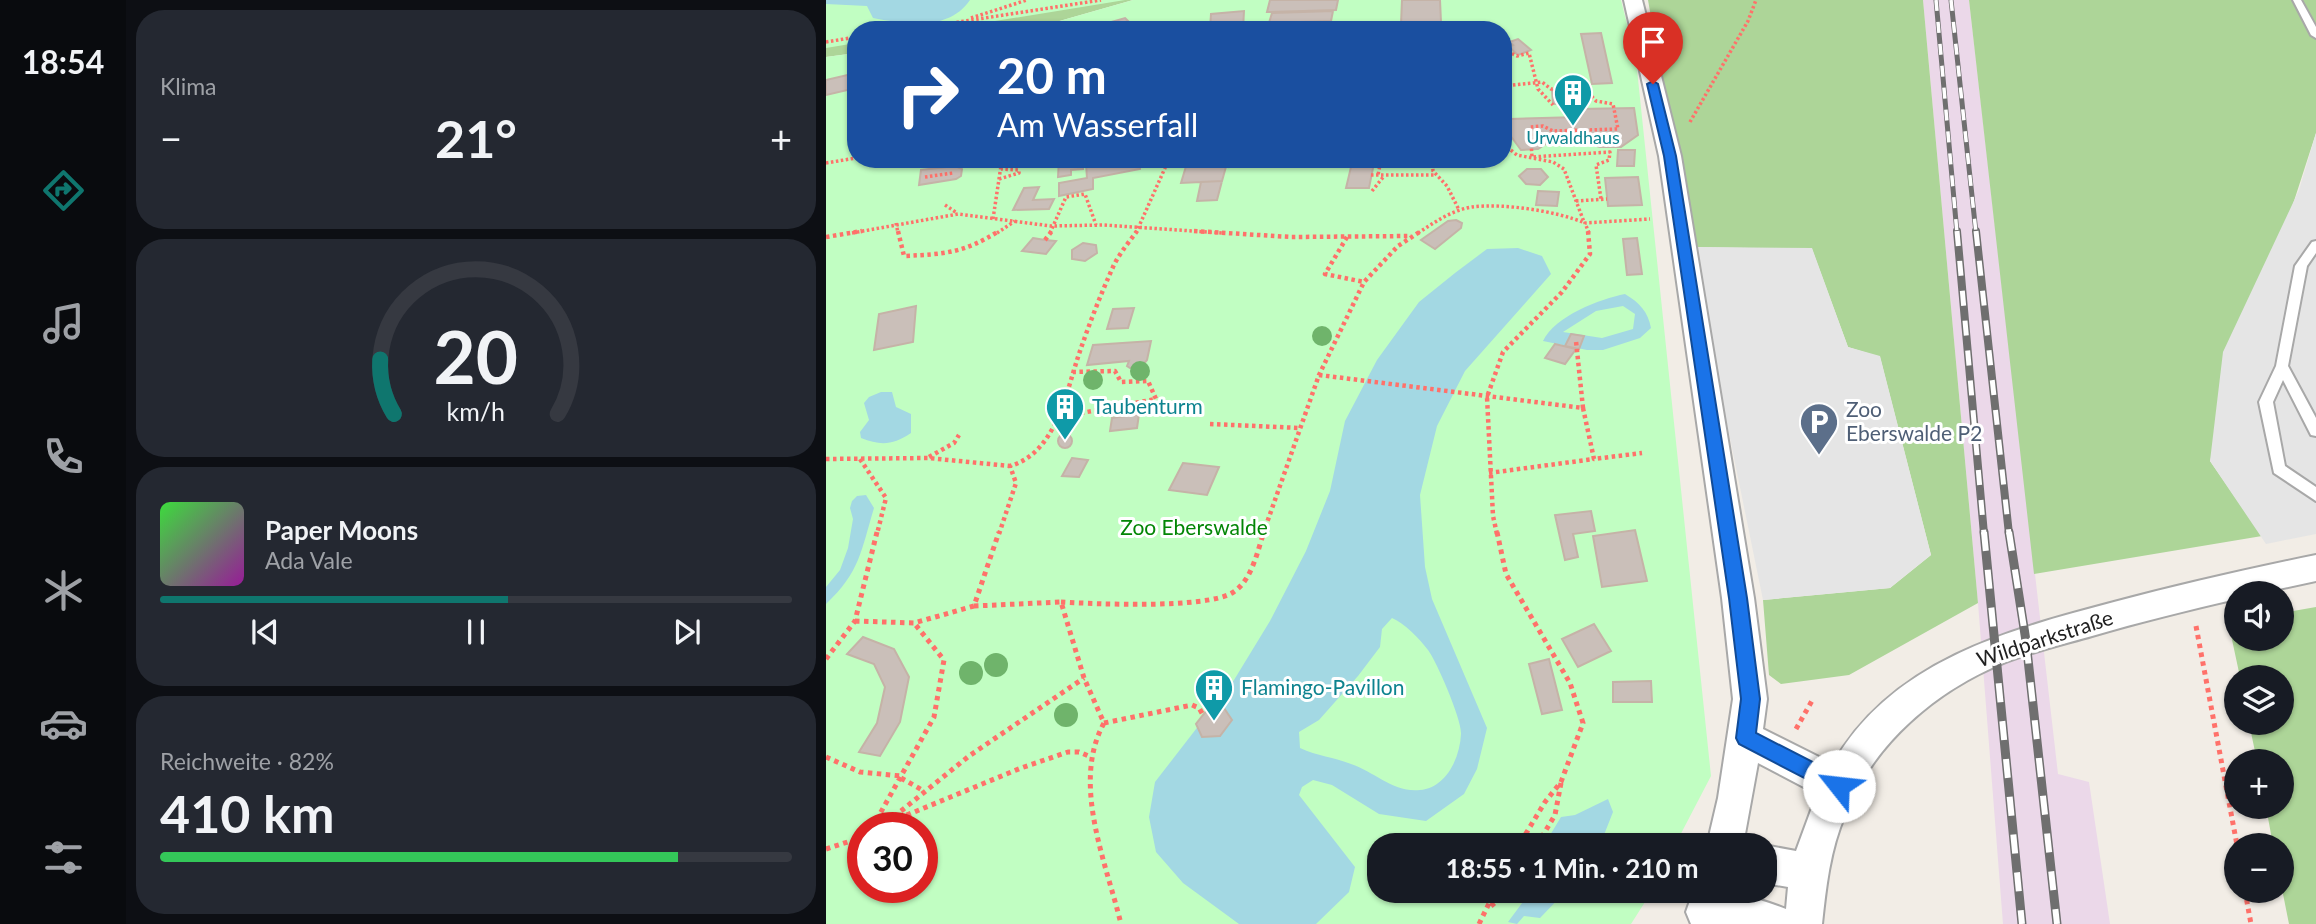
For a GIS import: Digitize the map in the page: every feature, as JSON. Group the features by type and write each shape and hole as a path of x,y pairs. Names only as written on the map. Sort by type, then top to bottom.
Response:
{"street":[{"path":"1633,0 1670,156 1738,598 1750,699 1746,738 1727,833"},
{"name":"Wildparkstraße","path":"1803,924 1808,872 1823,823 1839,786 1868,739 1910,699 1962,666 2026,641 2190,596 2316,568"},
{"path":"1746,738 1839,786"},
{"path":"1777,866 1808,872"},
{"path":"1705,909 1776,924"}],"lane":[{"path":"2297,0 2316,35"},
{"path":"2316,245 2301,266 2283,366 2266,402 2279,469 2316,495"},
{"path":"2283,366 2316,431"}],"path":[{"path":"960,21 1027,0"},
{"path":"964,21 1101,0"},
{"path":"1670,156 1748,21 1756,0"},
{"path":"826,40 847,38"},
{"path":"1512,54 1517,56 1529,53 1538,89 1553,105"},
{"path":"1512,85 1542,82 1551,89 1584,88 1591,99 1599,104 1613,104 1618,129 1553,131 1543,126 1530,127 1532,157"},
{"path":"1512,151 1517,155 1532,157 1610,152 1609,160 1596,165 1601,199"},
{"path":"1532,157 1564,169 1590,236 1590,254 1562,292 1503,352 1487,397 1493,516 1506,574 1570,682 1583,723 1561,782 1555,815 1544,833"},
{"path":"826,163 847,160"},
{"path":"826,171 832,163"},
{"path":"826,459 928,458 1010,467 1032,456 1060,417 1073,372 1114,265 1138,229 1166,168"},
{"path":"1378,175 1379,168"},
{"path":"1430,168 1434,175 1446,184 1451,200 1459,210"},
{"path":"993,219 999,179 1001,169 1019,170 1019,173 999,179"},
{"path":"925,177 953,173"},
{"path":"1371,175 1434,175"},
{"path":"1372,191 1385,176"},
{"path":"1045,240 1055,226 1066,197 1085,194 1096,225"},
{"path":"1576,201 1607,199"},
{"path":"945,205 958,214"},
{"path":"855,621 914,622 974,606 1061,602 1110,605 1214,600 1234,592 1249,573 1319,375 1364,282 1398,246 1443,216 1481,206 1522,207 1563,214 1585,223 1679,218"},
{"path":"826,236 958,214 1055,226 1096,225 1291,237 1412,236"},
{"path":"896,223 904,256 949,254 979,243 1015,221"},
{"path":"1347,237 1325,275 1364,282"},
{"path":"1576,341 1583,408 1594,459"},
{"path":"1060,417 1156,399 1148,381 1121,382 1115,371 1073,372"},
{"path":"1319,375 1583,408"},
{"path":"1210,424 1300,428"},
{"path":"928,458 954,443 958,435"},
{"path":"1489,473 1642,453"},
{"path":"826,659 855,621 886,498 860,459"},
{"path":"974,606 1016,483 1010,467"},
{"path":"2190,596 2235,833"},
{"path":"1061,602 1084,678 1104,723"},
{"path":"881,812 934,717 944,660 914,622"},
{"path":"900,812 1000,734 1084,678"},
{"path":"1799,723 1813,699"},
{"path":"1104,723 1192,705 1199,708 1203,715"},
{"path":"1104,723 1095,740 1091,758 1092,798 1121,924"},
{"path":"916,812 1021,768 1068,752 1079,751 1091,758"},
{"path":"827,759 860,772 901,777 925,791"},
{"path":"1526,833 1561,782"},
{"path":"826,849 847,842"},
{"path":"1479,924 1491,903"},
{"path":"1489,908 1495,903"},
{"path":"2247,903 2251,924"}],"shaded area":[{"path":"1923,0 1969,0 2058,774 2089,782 2110,924 2003,924 1978,603"},
{"path":"2316,133 2316,534 2266,544 2210,461 2223,352 2299,190"},
{"name":"Zoo Eberswalde P2","path":"1691,247 1812,248 1848,347 1880,356 1931,555 1890,588 1763,600"}],"green space":[{"path":"826,0 1125,0 996,21 847,21 847,44 826,48"},
{"path":"970,0 1133,0 1060,21 847,21 847,54 826,57 826,4"},
{"name":"Zoo Eberswalde","path":"1133,0 1621,0 1636,60 1711,776 1681,833 1367,833 1367,903 1644,903 1631,924 826,924 826,57 847,54 847,168 1512,168 1512,21 1060,21"},
{"path":"1648,0 1923,0 1978,603 1849,675 1781,684 1769,675 1763,600 1890,588 1931,555 1880,357 1848,347 1812,249 1691,247"},
{"path":"1969,0 2316,0 2316,133 2210,461 2262,536 2034,574"},
{"path":"2316,607 2316,924 2289,924 2285,903 2294,903 2294,833 2271,833 2268,819 2294,819 2294,749 2254,749 2252,735 2294,735 2294,665 2237,665 2234,651 2294,651 2294,611"}],"water":[{"path":"826,0 970,0 961,10 938,21 892,21 873,18 867,6 826,4"},
{"path":"1518,248 1542,256 1551,274 1465,371 1437,426 1420,495 1425,567 1432,599 1487,728 1477,769 1464,794 1426,821 1379,814 1332,785 1313,780 1302,787 1299,795 1355,867 1349,892 1316,924 1239,924 1183,883 1156,852 1149,817 1155,782 1234,680 1270,621 1306,551 1330,491 1345,421 1377,360 1419,302 1487,249","holes":["1392,618 1416,636 1432,656 1460,727 1458,753 1450,770 1437,784 1420,790 1393,785 1351,764 1300,748 1299,732 1319,720 1358,676 1380,647 1382,629"]},
{"path":"1625,294 1639,304 1645,313 1651,328 1640,338 1603,350 1587,350 1543,341 1557,324 1568,316","holes":["1623,306 1635,314 1633,329 1602,338 1563,332 1596,311"]},
{"path":"881,392 892,392 896,407 911,414 911,433 887,443 861,438 860,432 869,420 864,403 869,397"},
{"path":"866,495 874,508 858,560 846,582 826,604 826,587 840,570 848,548 853,519 850,508 852,501 857,496"},
{"path":"1608,799 1613,812 1605,833 1551,833 1561,817 1575,815"},
{"path":"1522,903 1554,903 1540,918 1524,916 1517,924 1508,922"}],"building":[{"path":"1270,0 1338,0 1336,10 1267,12"},
{"path":"1402,0 1440,0 1441,21 1401,21"},
{"path":"1244,11 1243,21 1211,21 1211,14"},
{"path":"1333,11 1331,21 1270,21 1272,13"},
{"path":"1601,33 1612,83 1592,84 1581,34"},
{"path":"1518,39 1531,50 1518,55 1512,50 1512,41"},
{"path":"847,75 847,90 826,95 826,80"},
{"path":"1552,90 1574,90 1575,103 1553,104"},
{"name":"Urwaldhaus","path":"1634,108 1638,135 1621,147 1600,147 1580,141 1549,142 1538,149 1521,150 1512,138 1512,119 1579,117 1579,109"},
{"path":"1618,150 1635,150 1634,166 1617,166"},
{"path":"1058,168 1083,168 1071,170 1071,175 1058,177"},
{"path":"1086,168 1140,168 1093,178 1093,189 1059,196 1059,183 1087,178"},
{"path":"1186,168 1226,168 1222,181 1181,183"},
{"path":"1351,168 1373,168 1369,188 1346,188"},
{"path":"962,169 961,176 956,179 919,185 921,170"},
{"path":"1527,169 1541,169 1548,177 1540,185 1526,184 1519,176"},
{"path":"1638,177 1642,205 1608,206 1605,178"},
{"path":"1222,181 1217,200 1197,201 1201,182"},
{"path":"1039,187 1033,200 1054,199 1049,209 1013,210 1024,188"},
{"path":"1538,191 1559,192 1557,206 1536,205"},
{"path":"1456,220 1462,223 1461,228 1435,249 1421,240 1448,221"},
{"path":"1033,238 1056,241 1046,254 1022,251"},
{"path":"1637,238 1642,274 1627,275 1623,239"},
{"path":"1083,243 1096,245 1097,253 1085,261 1072,259 1072,250"},
{"path":"916,306 913,342 874,350 879,314"},
{"path":"1134,308 1128,328 1107,329 1113,309"},
{"path":"1571,334 1584,336 1579,349 1565,346"},
{"path":"1151,341 1147,360 1141,367 1130,368 1127,366 1129,361 1087,365 1093,345"},
{"path":"1555,344 1576,349 1565,364 1545,358"},
{"path":"1139,414 1137,428 1110,431 1112,418"},
{"name":"Taubenturm","path":"1065,434 1070,436 1070,446 1065,448 1060,446 1058,441 1060,436"},
{"path":"1072,458 1088,460 1079,477 1062,476"},
{"path":"1183,463 1219,467 1207,495 1169,490"},
{"path":"1591,511 1595,531 1573,534 1578,557 1565,560 1555,515"},
{"path":"1635,530 1647,581 1602,587 1593,536"},
{"path":"1594,624 1611,651 1578,667 1562,639"},
{"path":"863,637 894,649 909,677 900,722 880,756 859,752 877,723 885,687 874,664 847,654"},
{"path":"1549,659 1562,710 1542,714 1529,664"},
{"path":"1651,681 1652,702 1613,702 1613,682"},
{"name":"Flamingo-Pavillon","path":"1224,708 1232,720 1220,736 1202,737 1196,724 1208,709"}],"railway":[{"path":"1936,0 1957,233"},
{"path":"1951,0 1976,233"},
{"path":"1957,231 1984,534"},
{"path":"1976,231 2009,534"},
{"path":"1984,532 2022,924"},
{"path":"2009,532 2026,641 2057,924"}],"place":[{"name":"Urwaldhaus","path":"1573,127"},
{"name":"Taubenturm","path":"1065,441"},
{"name":"Zoo Eberswalde P2","path":"1819,456"},
{"name":"Flamingo-Pavillon","path":"1214,722"}],"route":[{"path":"1653,84 1670,156 1738,598 1750,699 1746,738 1839,786"}]}
